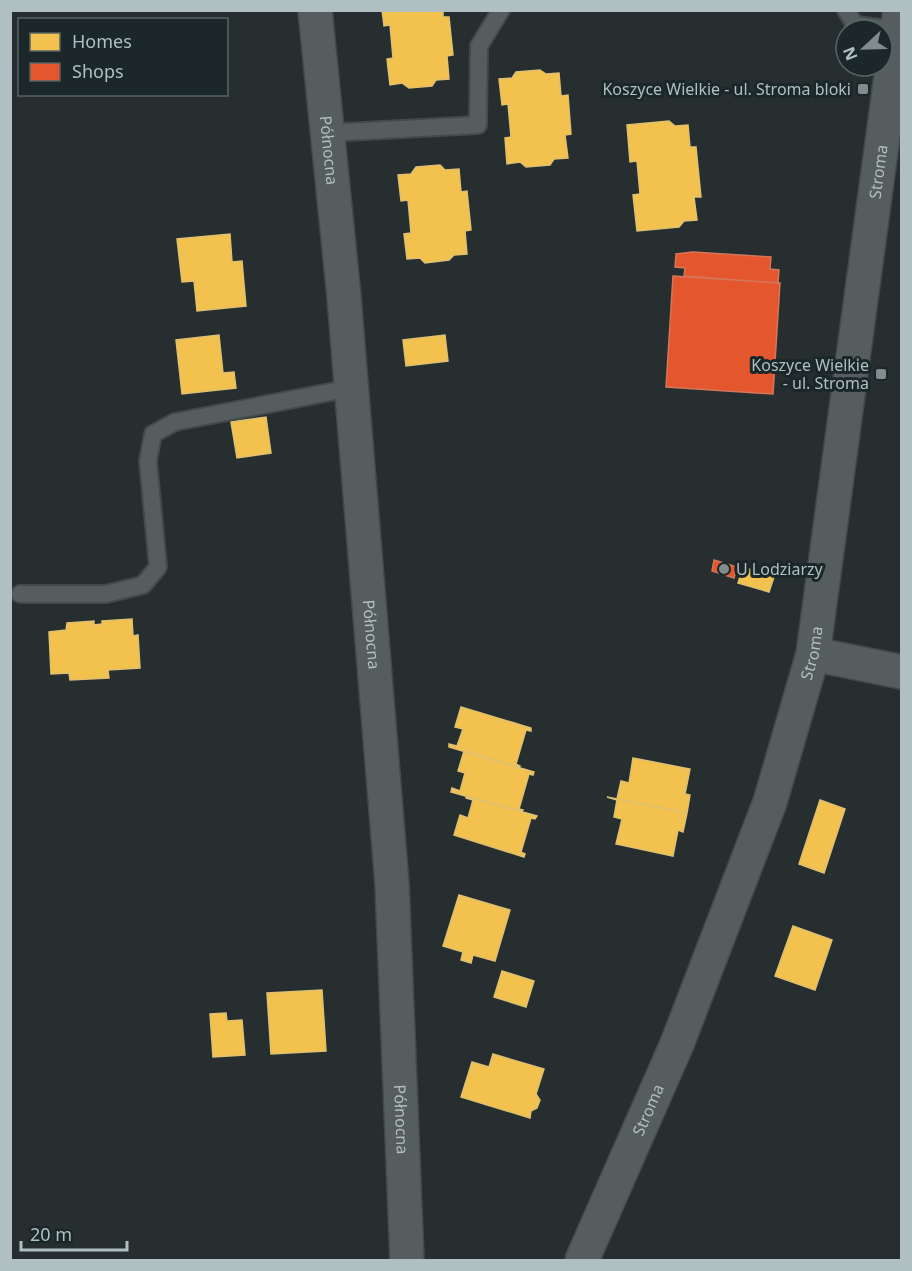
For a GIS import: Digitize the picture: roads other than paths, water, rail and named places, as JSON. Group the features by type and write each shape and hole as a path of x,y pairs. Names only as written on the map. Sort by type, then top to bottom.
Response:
{"street":[{"name":"Północna","path":"315,10 351,388 392,884 407,1260"},
{"name":"Stroma","path":"582,1260 677,1044 770,802 813,654 899,20"},
{"path":"813,654 902,672"}],"lane":[{"path":"327,133 478,125 479,46 501,10"},
{"path":"846,10 855,25 899,20"},
{"path":"20,594 106,594 143,585 158,567 148,461 153,434 175,422 351,388"}],"place":[{"name":"Koszyce Wielkie - ul. Stroma bloki","path":"863,89"},
{"name":"Koszyce Wielkie - ul. Stroma","path":"881,374"},
{"name":"U Lodziarzy","path":"724,569"}]}
